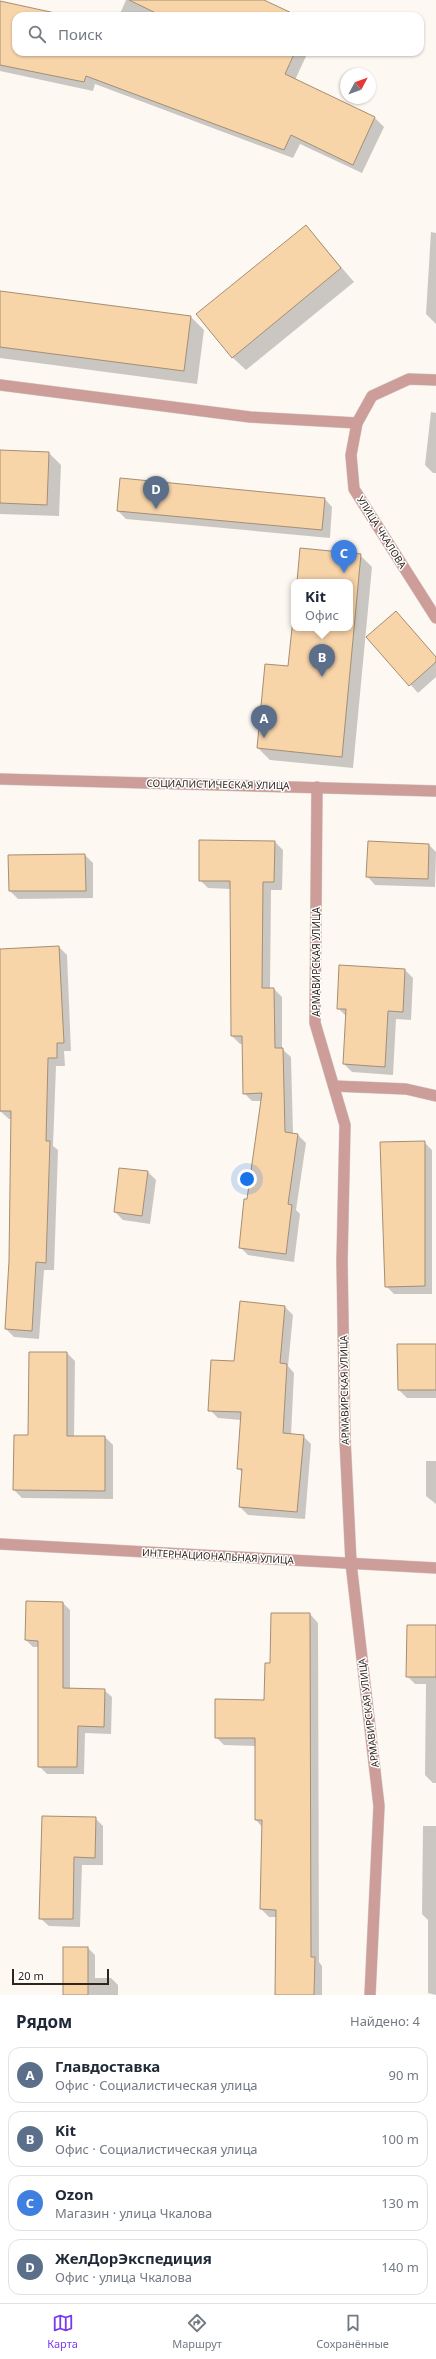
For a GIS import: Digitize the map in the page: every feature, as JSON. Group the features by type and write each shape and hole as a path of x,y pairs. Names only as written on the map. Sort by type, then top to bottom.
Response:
{"street":[{"name":"УЛИЦА ЧКАЛОВА","path":"436,380 409,379 372,396 357,423 350,455 354,489 436,618"},
{"path":"0,386 250,417 357,423"},
{"name":"СОЦИАЛИСТИЧЕСКАЯ УЛИЦА","path":"0,779 436,791"},
{"name":"АРМАВИРСКАЯ УЛИЦА","path":"317,787 315,1023 345,1126 342,1261 345,1438 351,1563 379,1806 370,1995"},
{"path":"334,1086 406,1089 436,1096"},
{"name":"ИНТЕРНАЦИОНАЛЬНАЯ УЛИЦА","path":"0,1544 436,1568"}],"building":[{"path":"129,0 264,0 290,12 154,12"},
{"path":"0,1 51,12 12,12 12,56 293,56 285,74 340,100 340,104 348,104 375,117 353,165 291,135 284,150 86,76 84,82 0,65"},
{"path":"306,225 341,268 232,358 196,314"},
{"path":"0,291 191,316 184,371 0,347"},
{"path":"0,450 49,452 47,505 0,503"},
{"path":"120,478 325,498 322,530 117,511"},
{"path":"300,548 361,554 342,757 257,748 265,664 288,666 292,631 353,631 353,579 297,579"},
{"path":"396,611 436,657 436,662 409,686 366,637"},
{"path":"199,840 275,841 274,882 263,882 262,988 274,988 275,1048 283,1048 285,1132 298,1134 288,1204 292,1205 286,1254 239,1248 244,1199 247,1199 262,1093 243,1094 242,1036 231,1036 230,881 199,881"},
{"path":"368,841 429,844 428,879 366,877"},
{"path":"85,854 86,891 9,891 8,855"},
{"path":"59,946 64,1043 57,1043 57,1058 48,1058 46,1141 50,1141 46,1263 36,1262 32,1331 5,1329 9,1261 11,1111 0,1111 0,949"},
{"path":"339,965 405,969 403,1012 388,1011 385,1067 343,1064 346,1009 337,1009"},
{"path":"425,1141 425,1286 385,1287 380,1142"},
{"path":"119,1168 148,1171 142,1216 114,1212"},
{"path":"240,1301 285,1306 280,1363 287,1364 283,1433 304,1435 297,1512 239,1507 242,1469 237,1469 241,1412 208,1411 211,1360 234,1361"},
{"path":"397,1344 436,1344 436,1390 398,1390"},
{"path":"29,1352 67,1352 67,1436 105,1436 105,1491 13,1490 14,1435 28,1435"},
{"path":"26,1601 63,1602 63,1688 105,1689 104,1727 78,1726 77,1767 38,1767 38,1641 25,1640"},
{"path":"271,1613 310,1613 311,1957 315,1957 314,1995 275,1995 276,1910 260,1909 262,1820 255,1820 255,1738 215,1738 215,1699 264,1700 265,1663 270,1663"},
{"path":"407,1625 436,1625 436,1677 406,1677"},
{"path":"42,1816 96,1817 95,1858 74,1857 73,1919 39,1919"},
{"path":"63,1947 88,1947 88,1995 63,1995"}],"place":[{"name":"ЖелДорЭкспедиция","path":"156,509"},
{"name":"Ozon","path":"344,573"},
{"name":"Kit","path":"322,677"},
{"name":"Главдоставка","path":"264,738"}]}
